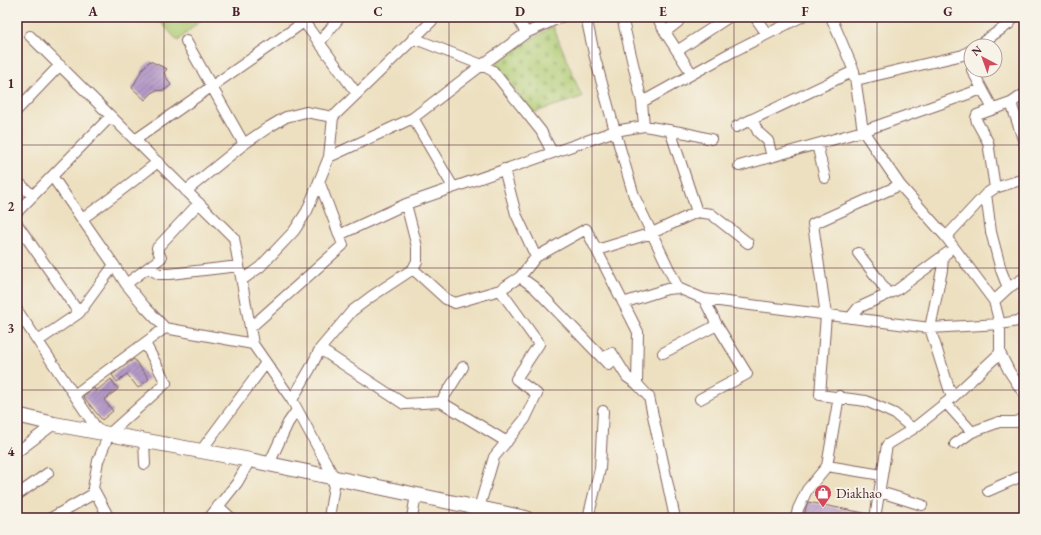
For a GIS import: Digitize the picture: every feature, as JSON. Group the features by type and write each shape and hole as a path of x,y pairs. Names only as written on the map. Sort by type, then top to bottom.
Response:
{"main road":[{"path":"17,415 54,424 250,460 479,508 497,515 526,518"}],"street":[{"path":"319,43 340,17"},
{"path":"242,280 260,267 294,231 307,211 329,157 333,117 436,17"},
{"path":"517,17 526,33"},
{"path":"329,157 413,118 526,33 560,17"},
{"path":"586,17 595,58 634,196 678,288"},
{"path":"622,17 642,102 644,126"},
{"path":"657,17 692,74"},
{"path":"678,51 729,17"},
{"path":"755,17 767,34"},
{"path":"642,102 732,52 801,17"},
{"path":"831,17 855,76 863,131 900,185 946,237 994,302 1000,324 1000,353 1009,371 1024,394"},
{"path":"990,38 1009,24 1014,17"},
{"path":"135,140 212,86 301,20 356,94"},
{"path":"665,32 678,22"},
{"path":"30,36 234,238 253,344 292,400 335,478 329,518"},
{"path":"413,38 482,65 493,71 541,131 552,152"},
{"path":"186,41 244,144"},
{"path":"736,127 855,76 963,53"},
{"path":"17,110 60,65"},
{"path":"976,78 993,109"},
{"path":"739,166 863,131 982,89"},
{"path":"995,188 988,142 976,118 977,115 1011,103 1024,94"},
{"path":"1011,103 1024,142"},
{"path":"186,191 244,144 286,117 306,112 333,117"},
{"path":"17,212 111,116"},
{"path":"413,118 453,187"},
{"path":"752,119 758,132 768,141 772,157"},
{"path":"339,234 406,204 615,131 644,126 711,139"},
{"path":"670,130 698,212"},
{"path":"817,144 825,178"},
{"path":"82,219 158,162"},
{"path":"504,170 516,214 536,257"},
{"path":"52,176 126,284 144,307 165,328 253,344"},
{"path":"946,237 986,194 995,188 1024,179"},
{"path":"17,181 33,196"},
{"path":"250,328 343,245 319,181"},
{"path":"900,185 813,224 826,315 820,394 866,401 895,414 913,429"},
{"path":"986,194 991,232 1001,270 1008,288"},
{"path":"126,284 161,258 157,248 199,204"},
{"path":"292,400 320,349 352,311 413,269 418,261 417,247 406,204"},
{"path":"597,250 652,233 698,212 711,214 748,243"},
{"path":"17,224 79,314"},
{"path":"413,269 446,299 455,303 500,290 520,277 536,257 586,229 638,332 638,384"},
{"path":"850,318 858,308 897,290 954,248"},
{"path":"858,253 888,294"},
{"path":"943,256 942,270 930,328 949,400 972,432"},
{"path":"38,341 79,314 114,265"},
{"path":"148,268 159,274 170,274 239,266"},
{"path":"520,277 534,287 605,361 612,353 627,377 638,384 649,397 675,518"},
{"path":"994,302 1008,288 1024,278"},
{"path":"623,303 667,288 678,288 704,299 930,328 1000,324 1024,320"},
{"path":"479,508 494,458 525,419 537,394 516,379 539,344 500,290"},
{"path":"700,399 747,374 717,325 704,299"},
{"path":"18,313 74,395 104,433"},
{"path":"663,353 717,325"},
{"path":"74,395 165,328"},
{"path":"109,518 93,488 104,433 166,383 145,342"},
{"path":"320,349 404,404 441,402 507,442"},
{"path":"875,518 887,445 913,429 949,400 1000,353"},
{"path":"200,452 266,363"},
{"path":"441,402 463,367"},
{"path":"796,518 798,509 807,490 827,466 839,396"},
{"path":"269,464 288,423 297,410"},
{"path":"588,518 600,469 603,411"},
{"path":"955,444 972,432 999,422 1016,422 1024,418"},
{"path":"17,452 54,424"},
{"path":"144,441 144,464"},
{"path":"209,518 237,483 250,460"},
{"path":"827,466 882,475"},
{"path":"17,495 48,473"},
{"path":"988,491 1024,475"},
{"path":"880,492 922,506"},
{"path":"51,518 95,493"},
{"path":"412,518 416,495"},
{"path":"218,506 231,518"}],"green space":[{"path":"156,17 204,17 178,41"},
{"path":"553,26 582,97 532,113 494,62"}],"building":[{"path":"150,61 167,69 164,73 171,85 165,90 154,91 145,100 132,88 143,68"},
{"path":"134,359 149,379 138,388 127,374 117,382 112,375"},
{"path":"111,379 118,389 104,400 113,411 102,420 83,396 94,388 96,391"},
{"name":"Diakhao","path":"808,502 869,514 869,518 804,518"}],"place":[{"name":"Diakhao","path":"823,508"}]}
